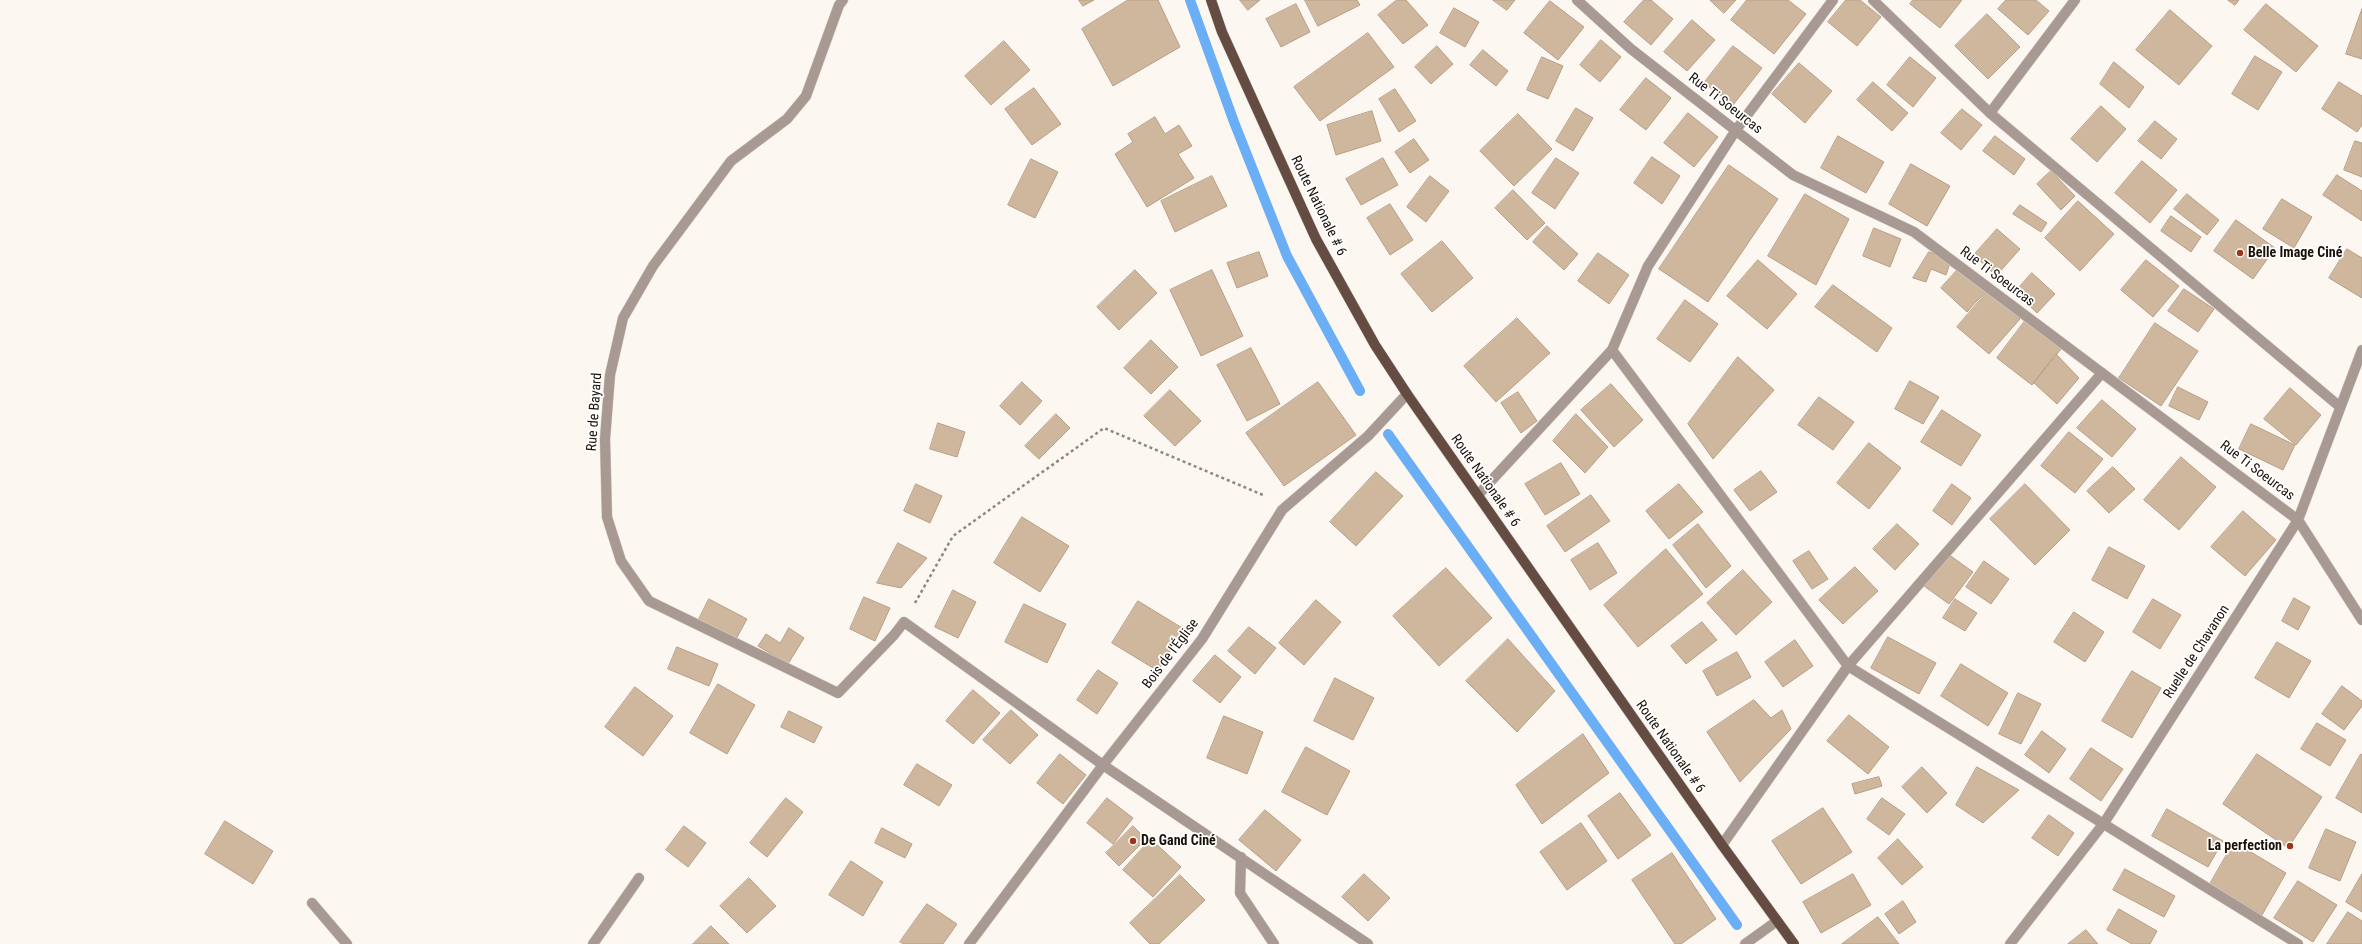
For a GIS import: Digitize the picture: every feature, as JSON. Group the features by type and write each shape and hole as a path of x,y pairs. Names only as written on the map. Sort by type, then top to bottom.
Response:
{"main road":[{"name":"Route Nationale # 6","path":"1211,0 1222,32 1316,239 1375,344 1406,394 1722,845 1794,944"}],"street":[{"name":"Rue de Bayard","path":"843,0 839,5 806,96 787,119 731,161 653,266 623,318 610,375 605,439 607,517 620,561 648,601 838,693 894,635 904,622"},
{"name":"Rue Ti Soeurcas","path":"1577,0 1631,49 1794,174 1914,232 2298,520 2362,620"},
{"path":"1478,495 1612,350 1648,266 1736,130 1833,0"},
{"path":"1873,0 1990,113 2339,406"},
{"path":"1990,113 2076,0"},
{"path":"1612,350 1848,666 2298,944"},
{"name":"Ruelle de Chavanon","path":"2010,944 2104,823 2298,520 2339,406 2362,350"},
{"path":"1722,845 1848,666 2102,373"},
{"name":"Bois de l'Église","path":"969,944 1103,765 1202,639 1282,510 1368,436 1406,394"},
{"path":"904,622 1103,765 1368,944"},
{"path":"1241,857 1240,893 1274,944"},
{"path":"593,944 639,878"},
{"path":"312,903 348,944"},
{"path":"1745,944 1777,920"}],"path":[{"path":"904,622 953,536 1104,428 1287,505"}],"building":[{"path":"1079,0 1094,0 1083,6"},
{"path":"1128,0 1158,0 1180,47 1113,86 1082,29"},
{"path":"1240,0 1260,0 1248,10"},
{"path":"1305,0 1357,0 1360,5 1318,26"},
{"path":"1397,0 1406,0 1428,25 1403,44 1378,15"},
{"path":"1493,0 1515,0 1507,10"},
{"path":"1644,0 1651,0 1673,19 1651,45 1624,22"},
{"path":"1710,0 1736,0 1724,13"},
{"path":"1747,0 1788,0 1806,14 1774,54 1731,20"},
{"path":"1846,0 1860,0 1881,17 1857,46 1828,22"},
{"path":"1913,0 1962,0 1940,28 1910,4"},
{"path":"2006,0 2036,0 2049,11 2028,35 1998,9"},
{"path":"2228,0 2239,0 2235,5"},
{"path":"1550,1 1584,27 1558,60 1524,33"},
{"path":"1296,4 1310,32 1281,47 1266,19"},
{"path":"2266,4 2318,46 2296,72 2244,30"},
{"path":"1454,8 1479,22 1465,47 1440,33"},
{"path":"2362,9 2362,59 2346,54"},
{"path":"2170,10 2212,46 2179,85 2136,50"},
{"path":"1987,14 2020,47 1988,79 1955,46"},
{"path":"1692,20 1715,40 1687,71 1664,52"},
{"path":"1368,33 1394,67 1320,121 1294,87"},
{"path":"1601,40 1621,57 1600,82 1580,65"},
{"path":"1004,41 1030,70 991,105 965,76"},
{"path":"1437,46 1453,64 1431,84 1415,67"},
{"path":"1733,46 1762,68 1733,105 1704,83"},
{"path":"1483,50 1508,71 1496,86 1470,65"},
{"path":"2255,56 2282,72 2258,110 2232,94"},
{"path":"1542,57 1563,66 1548,99 1527,90"},
{"path":"1910,57 1936,78 1913,107 1887,85"},
{"path":"2114,62 2144,87 2129,108 2100,84"},
{"path":"1799,63 1832,91 1805,123 1772,94"},
{"path":"1646,78 1671,98 1646,130 1620,110"},
{"path":"1873,82 1908,113 1892,131 1857,100"},
{"path":"2339,82 2362,96 2362,125 2357,132 2322,109"},
{"path":"1034,88 1061,124 1032,145 1005,109"},
{"path":"1395,89 1416,121 1399,132 1379,99"},
{"path":"2101,106 2126,129 2097,162 2071,139"},
{"path":"1576,108 1593,118 1573,151 1556,141"},
{"path":"1962,109 1982,125 1961,150 1941,133"},
{"path":"1372,111 1381,141 1336,155 1327,125"},
{"path":"1688,113 1718,137 1694,167 1664,143"},
{"path":"1518,114 1552,149 1514,186 1480,151"},
{"path":"1155,117 1165,134 1179,125 1192,146 1178,154 1194,178 1147,207 1115,154 1133,142 1128,134"},
{"path":"2155,121 2177,139 2161,159 2138,141"},
{"path":"1838,136 1884,162 1866,193 1821,168"},
{"path":"1995,136 2025,159 2014,175 1983,151"},
{"path":"1414,139 1429,160 1410,173 1395,152"},
{"path":"2355,141 2362,143 2362,177 2344,170"},
{"path":"1652,157 1680,176 1662,204 1634,183"},
{"path":"1383,158 1398,185 1361,205 1346,179"},
{"path":"1556,158 1579,173 1555,209 1532,193"},
{"path":"1031,159 1058,172 1035,218 1008,205"},
{"path":"2142,161 2177,190 2150,223 2115,193"},
{"path":"1911,164 1950,186 1927,226 1889,204"},
{"path":"1729,165 1778,199 1708,302 1659,269"},
{"path":"2051,171 2075,196 2061,210 2037,184"},
{"path":"2337,175 2362,191 2362,221 2323,195"},
{"path":"1212,176 1227,206 1175,232 1161,201"},
{"path":"1430,176 1449,191 1426,222 1407,207"},
{"path":"1513,190 1545,223 1527,240 1495,208"},
{"path":"1805,194 1849,219 1816,285 1768,256"},
{"path":"2187,194 2219,220 2207,235 2174,209"},
{"path":"2282,199 2312,217 2294,248 2263,229"},
{"path":"2078,201 2114,234 2080,271 2045,238"},
{"path":"1390,204 1413,240 1390,255 1367,218"},
{"path":"2020,205 2047,223 2041,232 2013,214"},
{"path":"2171,216 2201,237 2191,252 2161,231"},
{"path":"2236,220 2275,248 2253,279 2214,251"},
{"path":"1547,226 1578,254 1564,270 1533,242"},
{"path":"1874,228 1901,239 1890,267 1863,256"},
{"path":"1997,229 2020,249 1996,276 1974,255"},
{"path":"1442,241 1473,278 1432,312 1401,274"},
{"path":"2347,249 2362,258 2362,298 2329,278"},
{"path":"1259,252 1268,276 1237,288 1227,263"},
{"path":"1929,252 1951,260 1946,275 1931,269 1926,282 1913,278"},
{"path":"1598,253 1629,275 1609,304 1578,281"},
{"path":"1758,260 1797,294 1767,329 1727,296"},
{"path":"2146,260 2179,286 2153,317 2121,290"},
{"path":"1961,266 1987,290 1967,312 1941,288"},
{"path":"1135,270 1157,293 1119,330 1097,307"},
{"path":"1212,270 1243,336 1201,356 1170,290"},
{"path":"2032,273 2055,294 2037,313 2015,292"},
{"path":"1833,285 1892,328 1877,352 1815,307"},
{"path":"2184,289 2214,309 2198,332 2168,311"},
{"path":"1988,291 2020,319 1989,354 1957,327"},
{"path":"1685,300 1718,324 1690,362 1657,339"},
{"path":"1517,318 1550,353 1496,402 1464,366"},
{"path":"2025,321 2061,349 2032,385 1997,358"},
{"path":"2155,323 2198,351 2161,406 2119,378"},
{"path":"1151,340 1178,367 1151,394 1124,368"},
{"path":"1251,348 1280,404 1247,421 1217,365"},
{"path":"2056,354 2079,378 2057,404 2034,383"},
{"path":"1738,357 1774,390 1713,459 1688,424"},
{"path":"1910,381 1939,397 1923,424 1895,409"},
{"path":"1022,382 1042,401 1020,425 1000,406"},
{"path":"1318,382 1356,435 1284,486 1246,433"},
{"path":"1611,384 1643,420 1614,447 1581,410"},
{"path":"2178,387 2208,402 2199,420 2169,406"},
{"path":"2290,388 2321,415 2296,445 2264,419"},
{"path":"1170,390 1201,421 1175,446 1144,416"},
{"path":"1518,392 1537,421 1521,433 1501,403"},
{"path":"1819,397 1854,422 1833,450 1798,425"},
{"path":"2102,400 2136,429 2112,457 2077,428"},
{"path":"1942,410 1981,435 1961,466 1921,442"},
{"path":"1056,414 1070,428 1039,459 1025,446"},
{"path":"1576,414 1608,447 1585,473 1553,441"},
{"path":"938,423 965,432 957,457 930,449"},
{"path":"2251,424 2295,445 2283,470 2239,449"},
{"path":"2069,432 2103,459 2075,493 2041,466"},
{"path":"1869,443 1901,468 1869,509 1837,483"},
{"path":"2181,457 2216,487 2179,530 2144,500"},
{"path":"1561,463 1580,494 1545,515 1525,484"},
{"path":"2113,467 2135,489 2109,513 2087,491"},
{"path":"1761,471 1777,492 1750,511 1734,490"},
{"path":"1376,472 1403,496 1356,546 1330,522"},
{"path":"916,484 942,496 930,523 904,511"},
{"path":"1679,484 1703,512 1669,539 1646,511"},
{"path":"1952,484 1971,498 1952,525 1933,511"},
{"path":"2025,484 2070,530 2035,565 1990,519"},
{"path":"1591,495 1610,521 1565,552 1547,526"},
{"path":"2243,511 2276,540 2245,576 2211,547"},
{"path":"1022,517 1069,546 1040,592 994,563"},
{"path":"1698,524 1731,566 1706,588 1673,545"},
{"path":"1897,524 1919,544 1895,570 1873,549"},
{"path":"898,543 927,558 901,588 877,583"},
{"path":"1598,543 1617,573 1590,590 1571,560"},
{"path":"2109,547 2145,566 2127,599 2092,580"},
{"path":"1666,549 1703,594 1638,647 1604,605"},
{"path":"1809,551 1828,579 1812,589 1793,561"},
{"path":"1948,554 1973,572 1949,604 1924,586"},
{"path":"1984,561 2009,579 1991,604 1966,587"},
{"path":"1855,567 1878,591 1843,624 1819,600"},
{"path":"1446,568 1492,618 1439,666 1393,616"},
{"path":"1743,570 1772,602 1736,635 1707,603"},
{"path":"953,590 976,602 958,638 935,627"},
{"path":"864,597 890,608 875,641 850,629"},
{"path":"2294,598 2310,607 2298,630 2282,621"},
{"path":"709,599 747,619 735,641 697,623"},
{"path":"1955,599 1977,613 1965,631 1943,618"},
{"path":"2153,599 2181,615 2160,649 2133,632"},
{"path":"1316,600 1341,622 1304,665 1279,643"},
{"path":"1138,601 1184,629 1158,671 1112,643"},
{"path":"1024,604 1066,624 1047,663 1005,642"},
{"path":"2074,612 2104,632 2085,662 2054,642"},
{"path":"1702,622 1717,640 1686,664 1671,646"},
{"path":"1249,627 1276,648 1255,674 1228,651"},
{"path":"789,628 804,638 788,664 758,646 766,634 780,643"},
{"path":"1888,637 1936,663 1919,694 1871,668"},
{"path":"1508,639 1555,691 1517,732 1466,681"},
{"path":"1795,640 1813,666 1783,687 1765,662"},
{"path":"2277,642 2311,661 2289,698 2255,678"},
{"path":"677,647 718,664 709,686 668,669"},
{"path":"1737,652 1751,677 1717,696 1703,671"},
{"path":"1215,655 1241,677 1220,703 1193,681"},
{"path":"1961,664 2008,693 1988,726 1941,696"},
{"path":"1098,670 1118,683 1097,714 1077,700"},
{"path":"2132,671 2161,688 2132,738 2102,721"},
{"path":"1335,678 1374,698 1353,740 1314,721"},
{"path":"718,684 755,705 727,754 690,733"},
{"path":"2342,686 2362,701 2362,706 2344,730 2322,714"},
{"path":"635,687 673,716 643,756 605,727"},
{"path":"973,690 1000,713 973,744 946,721"},
{"path":"2018,693 2041,704 2021,744 1999,734"},
{"path":"1754,700 1771,718 1782,710 1791,729 1740,782 1707,732"},
{"path":"1011,710 1038,735 1010,764 983,740"},
{"path":"789,711 822,727 814,743 781,727"},
{"path":"1849,715 1889,747 1868,774 1827,741"},
{"path":"1224,716 1263,732 1247,774 1207,758"},
{"path":"2317,723 2346,740 2330,766 2301,749"},
{"path":"2042,731 2066,749 2049,773 2025,755"},
{"path":"1583,734 1609,773 1542,824 1516,785"},
{"path":"1306,747 1350,771 1327,815 1282,792"},
{"path":"2091,748 2123,769 2101,801 2070,779"},
{"path":"1060,754 1086,775 1063,804 1037,783"},
{"path":"2257,754 2322,797 2288,848 2223,804"},
{"path":"2361,754 2362,755 2362,813 2336,798"},
{"path":"917,764 952,785 939,806 904,785"},
{"path":"1922,767 1947,793 1927,813 1902,787"},
{"path":"1977,767 2019,790 1983,823 1956,805"},
{"path":"1879,777 1882,786 1855,794 1852,784"},
{"path":"1620,793 1651,835 1618,859 1588,816"},
{"path":"786,798 803,812 767,857 750,843"},
{"path":"1107,798 1133,818 1113,844 1087,823"},
{"path":"1882,798 1905,814 1889,835 1867,819"},
{"path":"1823,808 1852,852 1801,884 1772,841"},
{"path":"2167,809 2223,841 2208,867 2152,836"},
{"path":"1265,810 1301,840 1276,871 1239,840"},
{"path":"2049,815 2074,833 2058,856 2032,838"},
{"path":"225,821 273,851 253,884 205,854"},
{"path":"1581,823 1607,861 1567,890 1540,852"},
{"path":"684,826 706,843 688,867 666,850"},
{"path":"1133,826 1146,839 1119,866 1106,853"},
{"path":"882,828 912,844 905,858 875,843"},
{"path":"2326,829 2356,842 2340,881 2309,868"},
{"path":"1151,839 1181,867 1153,897 1123,870"},
{"path":"1898,839 1923,867 1902,885 1878,858"},
{"path":"2234,842 2286,873 2262,915 2210,884"},
{"path":"1672,853 1716,919 1681,944 1675,944 1632,880"},
{"path":"851,861 883,882 863,916 829,895"},
{"path":"2125,869 2175,896 2164,917 2113,890"},
{"path":"1364,874 1390,898 1368,921 1342,897"},
{"path":"1853,874 1871,905 1821,933 1803,902"},
{"path":"2362,874 2362,912 2346,902"},
{"path":"1180,875 1205,900 1159,944 1150,944 1130,923"},
{"path":"749,878 776,906 747,933 720,906"},
{"path":"2298,881 2337,905 2313,942 2274,918"},
{"path":"1903,901 1916,922 1899,934 1885,914"},
{"path":"927,904 957,924 943,944 904,944 900,942"},
{"path":"2119,909 2157,931 2150,944 2132,944 2107,930"},
{"path":"2348,912 2362,921 2362,944 2327,944"},
{"path":"1878,917 1899,944 1842,944"},
{"path":"711,926 729,944 693,944"},
{"path":"2086,930 2098,944 2068,944"}],"waterway":[{"path":"1190,0 1234,122 1287,256 1360,391"},
{"path":"1388,434 1737,925"}],"place":[{"name":"Belle Image Ciné","path":"2240,253"},
{"name":"De Gand Ciné","path":"1133,841"},
{"name":"La perfection","path":"2290,846"}]}
